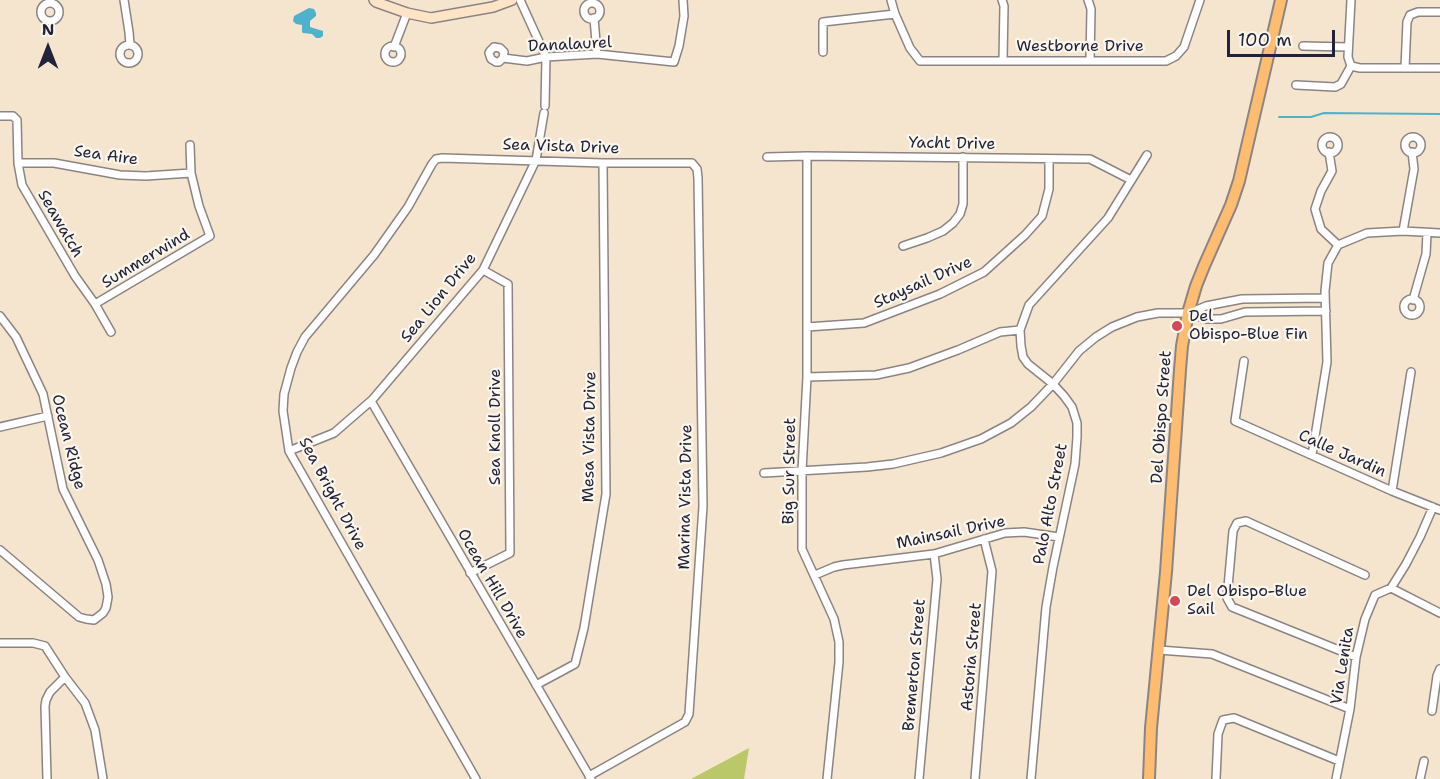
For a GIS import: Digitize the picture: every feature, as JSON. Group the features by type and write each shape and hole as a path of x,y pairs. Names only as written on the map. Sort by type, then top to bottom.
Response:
{"main road":[{"name":"Del Obispo Street","path":"1149,779 1151,728 1160,650 1180,370 1188,313 1204,266 1239,181 1281,0"}],"street":[{"path":"124,0 130,45"},
{"path":"374,0 407,14 431,18 493,8 512,0"},
{"name":"Sea Lion Drive","path":"289,451 334,433 371,401 483,270 536,160 544,110 546,57 520,0"},
{"name":"Danalaurel","path":"503,58 527,61 546,57 597,54 674,62 684,16 683,0"},
{"path":"823,52 823,22 895,14 891,0"},
{"path":"1002,0 1004,6 1002,60"},
{"path":"1088,0 1091,9 1090,61"},
{"name":"Westborne Drive","path":"895,14 910,48 920,61 1167,61 1176,56 1184,47 1200,0"},
{"path":"1296,85 1335,87 1341,84 1351,66 1348,47 1351,0"},
{"path":"1405,68 1407,22 1410,15 1418,12 1440,12"},
{"path":"394,46 407,14"},
{"path":"594,18 597,54"},
{"path":"1303,46 1348,47"},
{"path":"1351,66 1440,68"},
{"name":"Seawatch","path":"0,116 13,116 16,120 18,163 22,185 111,332"},
{"path":"190,145 191,173"},
{"path":"1329,153 1332,171 1321,191 1315,209 1321,229 1338,245"},
{"path":"1403,231 1414,169 1412,153"},
{"path":"807,377 876,375 909,368 1000,332 1020,330 1029,305 1108,218 1148,155"},
{"name":"Big Sur Street","path":"807,156 807,377 802,471 802,549 834,619 839,642 827,779"},
{"name":"Yacht Drive","path":"767,157 1090,159 1131,180"},
{"path":"903,246 943,231 960,214 963,204 963,157"},
{"name":"Sea Vista Drive","path":"432,164 436,159 442,158 692,163"},
{"name":"Staysail Drive","path":"807,327 864,323 940,294 984,272 1025,236 1042,216 1049,189 1049,159"},
{"name":"Sea Aire","path":"18,163 54,163 120,175 191,173"},
{"name":"Mesa Vista Drive","path":"536,685 576,664 606,494 603,163"},
{"name":"Marina Vista Drive","path":"590,778 685,722 690,714 703,507 698,178 697,169 692,163"},
{"name":"Sea Bright Drive","path":"432,164 408,207 381,245 305,337 297,352 284,394 283,411 289,451 476,779"},
{"name":"Summerwind","path":"95,304 210,236 199,206 191,173"},
{"path":"1312,455 1327,362 1325,291 1328,263 1338,245 1367,233 1403,231 1440,233"},
{"path":"1413,300 1426,254 1427,233"},
{"name":"Sea Knoll Drive","path":"470,573 510,553 508,284 483,270"},
{"path":"1188,313 1206,306 1242,299 1325,298"},
{"path":"764,473 880,466 925,457 981,439 1011,423 1031,407 1079,351 1095,337 1127,320 1152,313 1188,313 1207,319 1245,312 1326,311"},
{"name":"Ocean Ridge","path":"0,316 16,338 38,382 45,402 63,489 90,541 104,576 108,603 103,613 94,620 79,617 0,550"},
{"name":"Palo Alto Street","path":"1020,330 1023,357 1064,396 1072,406 1077,423 1075,464 1046,607 1031,779"},
{"name":"Calle Jardin","path":"1244,361 1235,421 1437,508"},
{"path":"1392,490 1411,372"},
{"name":"Ocean Hill Drive","path":"371,401 590,778"},
{"path":"0,427 48,416"},
{"name":"Via Lenita","path":"1336,779 1350,709 1356,657 1365,619 1375,595 1391,588 1437,508"},
{"path":"1356,657 1232,607 1227,598 1233,531 1237,523 1246,522 1365,575"},
{"name":"Mainsail Drive","path":"815,575 843,565 934,554 1005,533 1024,532 1059,537"},
{"name":"Astoria Street","path":"975,779 992,571 984,539"},
{"name":"Bremerton Street","path":"919,779 937,579 934,554"},
{"path":"1391,588 1440,613"},
{"path":"0,643 33,643 45,646 85,703 95,730 103,779"},
{"path":"1160,650 1212,654 1350,709"},
{"path":"1432,711 1440,669"},
{"path":"47,779 46,700 50,692 65,677"},
{"path":"1216,779 1218,734 1222,720 1234,718 1339,761"},
{"path":"1420,779 1424,761"}],"green space":[{"path":"749,748 744,779 691,779"}],"water":[{"path":"309,8 314,9 316,13 310,21 310,27 323,31 323,36 320,38 303,33 302,25 293,21 294,16"}],"waterway":[{"path":"1279,117 1311,117 1324,113 1440,114"}],"place":[{"name":"Del Obispo-Blue Fin","path":"1177,326"},
{"name":"Del Obispo-Blue Sail","path":"1175,601"}]}
